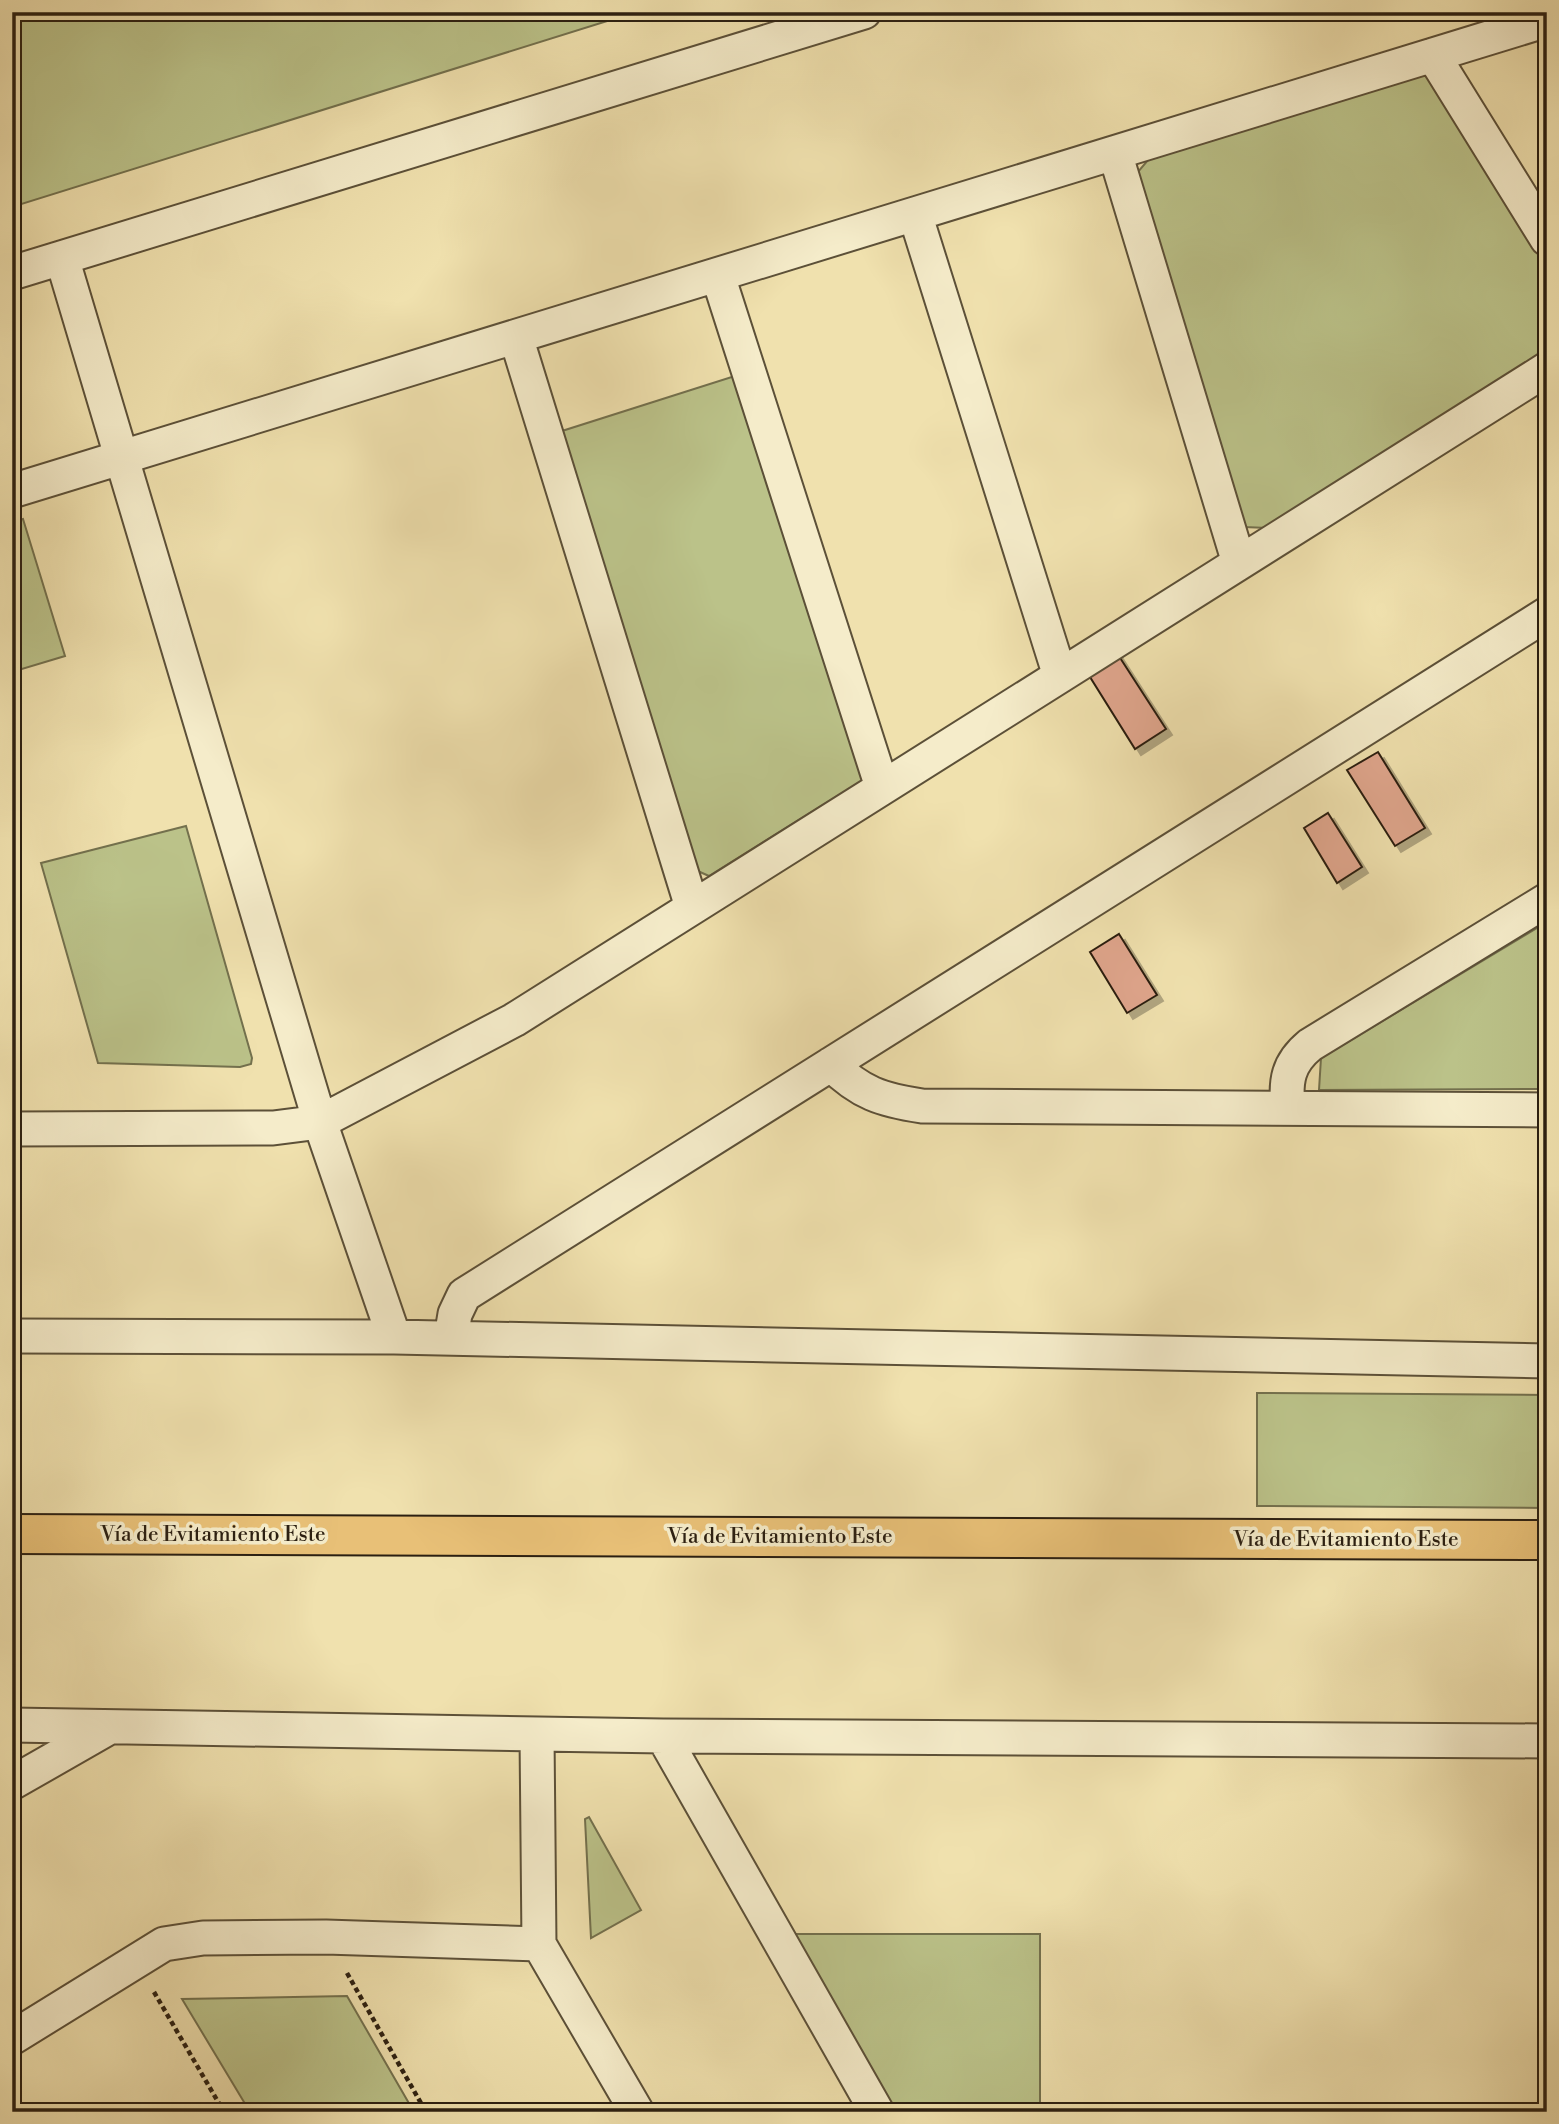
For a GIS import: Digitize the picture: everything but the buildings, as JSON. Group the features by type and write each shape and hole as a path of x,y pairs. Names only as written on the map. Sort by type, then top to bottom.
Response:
{"highway":[{"name":"Vía de Evitamiento Este","path":"12,1534 1547,1541"}],"street":[{"path":"12,273 864,12"},
{"path":"12,491 121,460 1547,20"},
{"path":"1433,55 1547,239"},
{"path":"1115,153 1239,563"},
{"path":"915,214 1060,676"},
{"path":"62,258 320,1122 394,1337"},
{"path":"718,276 882,788"},
{"path":"516,337 692,907"},
{"path":"12,1129 273,1128 320,1122 513,1020 1547,369"},
{"path":"451,1338 455,1314 464,1295 1547,614"},
{"path":"1288,1108 1288,1074 1300,1053 1547,900"},
{"path":"831,1064 848,1081 867,1093 922,1106 1547,1110"},
{"path":"12,1336 394,1337 1547,1361"},
{"path":"12,1725 537,1735 1547,1741"},
{"path":"12,1783 111,1727"},
{"path":"537,1735 539,1944 637,2112"},
{"path":"663,1736 877,2112"},
{"path":"12,2038 164,1944 202,1938 326,1937 539,1944"}],"path":[{"path":"326,1937 426,2112"},
{"path":"136,1962 224,2112"},
{"path":"12,2107 15,2112"}],"green space":[{"path":"12,12 636,12 12,207"},
{"path":"1428,73 1547,266 1547,353 1268,528 1244,527 1137,173 1148,160"},
{"path":"738,375 863,780 709,876 691,868 562,431"},
{"path":"23,519 65,656 12,672 12,522"},
{"path":"186,826 252,1058 251,1064 240,1067 98,1063 41,863"},
{"path":"1547,922 1547,1089 1319,1090 1321,1058"},
{"path":"1257,1393 1547,1395 1547,1508 1257,1506"},
{"path":"589,1817 641,1910 591,1938 585,1819"},
{"path":"789,1934 1040,1934 1040,2110 884,2106"},
{"path":"347,1996 414,2112 250,2112 182,1999"},
{"path":"1377,2106 1547,2107 1547,2112 1377,2112"}]}
